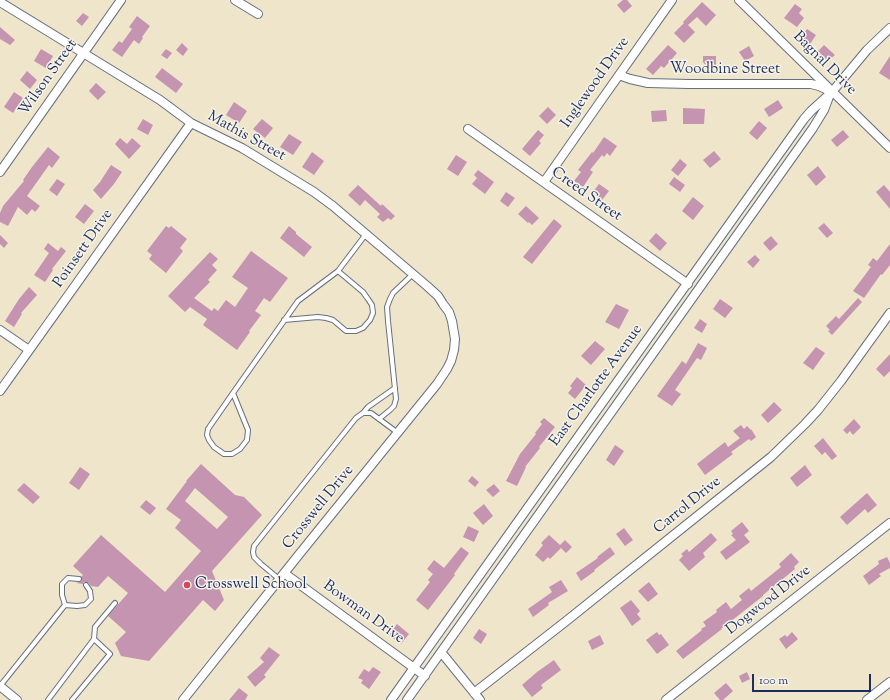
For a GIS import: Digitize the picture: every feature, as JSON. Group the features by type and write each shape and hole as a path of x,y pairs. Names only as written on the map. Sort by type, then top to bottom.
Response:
{"street":[{"name":"Wilson Street","path":"0,172 121,0"},
{"path":"235,0 258,14"},
{"name":"Inglewood Drive","path":"544,182 672,0"},
{"name":"Bagnal Drive","path":"739,0 890,148"},
{"name":"Mathis Street","path":"0,2 160,100 191,123 242,148 314,192 333,206 438,296 449,312 453,325"},
{"name":"East Charlotte Avenue","path":"391,700 804,119 832,92 868,50 890,28"},
{"name":"Woodbine Street","path":"619,75 630,80 648,83 811,84 832,92"},
{"name":"East Charlotte Avenue","path":"407,700 813,128 824,110 832,92"},
{"name":"Poinsett Drive","path":"0,391 191,123"},
{"name":"Creed Street","path":"468,129 688,284"},
{"name":"Carrol Drive","path":"474,693 571,618 771,457 818,410 890,313"},
{"name":"Crosswell Drive","path":"183,700 437,384 447,369 454,350 455,339 453,325"},
{"path":"0,330 29,350"},
{"name":"Dogwood Drive","path":"666,700 890,523"},
{"name":"Bowman Drive","path":"282,576 424,676"},
{"path":"441,652 480,700"},
{"path":"867,700 890,682"},
{"path":"0,686 17,700"}],"lane":[{"path":"233,393 248,430 247,440 240,449 232,454 224,454 214,447 209,440 207,435 208,429 233,393 298,300 338,271 366,234"},
{"path":"284,320 326,318 334,320 346,330 356,331 363,328 370,320 373,313 372,305 363,292 338,271"},
{"path":"379,419 394,406 396,399 387,307 393,293 413,274"},
{"path":"363,414 368,407 395,388"},
{"path":"282,576 261,564 254,557 254,546 356,418 363,414 370,413 398,433"},
{"path":"65,605 62,595 62,584 68,578 79,579"},
{"path":"65,605 85,605 92,599 90,591 86,585"},
{"path":"48,700 94,639 95,627 115,603"},
{"path":"0,686 65,605"},
{"path":"72,700 110,654 94,639"}],"building":[{"path":"623,0 627,0 632,6 624,13 617,5"},
{"path":"702,2 716,15 706,26 697,17 688,25 695,32 684,43 674,33"},
{"path":"795,4 802,9 799,13 804,18 797,27 784,18"},
{"path":"83,13 89,17 82,26 76,21"},
{"path":"137,16 150,26 139,44 134,40 122,57 112,50 119,41 122,43 132,29 129,27"},
{"path":"0,27 15,40 10,45 0,39"},
{"path":"807,29 816,35 810,44 801,37"},
{"path":"182,43 188,49 183,56 176,50"},
{"path":"668,45 677,53 664,68 661,66 653,75 646,69"},
{"path":"824,45 835,55 828,61 818,51"},
{"path":"749,46 754,56 745,61 739,52"},
{"path":"41,49 53,56 46,68 34,61"},
{"path":"166,49 172,53 167,59 161,55"},
{"path":"703,56 716,56 716,67 707,67 703,62"},
{"path":"890,56 890,80 879,73"},
{"path":"162,68 183,84 176,93 155,77"},
{"path":"27,71 37,80 30,89 20,80"},
{"path":"96,83 106,92 98,100 89,91"},
{"path":"14,92 23,98 13,113 4,107"},
{"path":"778,100 783,108 769,117 764,109"},
{"path":"234,102 247,111 239,123 226,115"},
{"path":"548,107 556,115 547,124 539,116"},
{"path":"683,108 705,109 704,124 683,124"},
{"path":"666,110 667,121 652,122 651,111"},
{"path":"143,119 153,125 148,135 137,129"},
{"path":"262,119 273,128 265,138 253,129"},
{"path":"759,121 767,128 757,140 749,133"},
{"path":"538,130 544,135 539,141 541,143 530,156 522,149"},
{"path":"843,130 849,137 837,147 831,140"},
{"path":"289,134 302,142 293,155 280,147"},
{"path":"604,137 617,146 610,156 607,153 604,157 602,155 590,170 593,172 583,187 574,181 581,172 578,170 592,152 593,153"},
{"path":"120,138 127,144 132,138 141,146 129,159 115,144"},
{"path":"48,147 60,157 52,168 49,165 27,196 40,206 35,212 32,209 27,215 18,207 8,226 0,222 0,213 3,206 24,181 23,180 32,167"},
{"path":"714,151 721,159 710,168 703,160"},
{"path":"312,152 324,161 314,175 302,167"},
{"path":"456,155 467,162 458,176 447,169"},
{"path":"680,159 687,165 678,176 671,170"},
{"path":"111,165 122,172 101,199 93,190"},
{"path":"818,166 826,177 816,186 807,175"},
{"path":"478,170 494,182 485,194 472,184 477,178 474,175"},
{"path":"674,177 685,185 680,192 669,184"},
{"path":"57,179 65,184 57,196 49,190"},
{"path":"599,184 609,191 602,200 593,192"},
{"path":"358,185 381,206 382,204 395,216 391,220 388,218 383,222 377,217 380,214 365,200 360,206 348,195"},
{"path":"884,185 890,192 890,209 876,192"},
{"path":"506,192 515,198 508,207 500,201"},
{"path":"693,197 704,206 693,220 682,211"},
{"path":"85,204 94,211 84,224 75,217"},
{"path":"526,206 539,218 532,225 518,214"},
{"path":"554,219 562,226 532,264 523,257"},
{"path":"824,223 833,233 827,238 818,228"},
{"path":"166,226 169,228 171,226 187,239 180,248 183,251 166,273 149,259 152,255 147,251"},
{"path":"289,226 312,247 304,257 280,238"},
{"path":"656,233 667,243 660,251 649,241"},
{"path":"0,235 8,243 4,248 0,244"},
{"path":"771,236 778,244 770,251 763,243"},
{"path":"48,243 58,251 61,247 66,251 52,269 53,270 45,282 34,275 49,253 44,249"},
{"path":"890,244 890,265 882,275 881,274 864,298 853,291 871,267 868,265 873,258 877,261"},
{"path":"251,251 288,278 270,302 264,298 255,311 261,315 237,350 203,325 207,319 190,307 185,312 168,296 210,252 218,259 212,265 217,270 208,280 210,282 194,298 212,311 214,308 218,311 226,300 235,307 248,288 232,277"},
{"path":"755,255 760,260 753,268 747,262"},
{"path":"29,287 37,295 21,313 22,314 14,327 5,321 19,299"},
{"path":"858,298 862,302 832,335 826,326 836,316 839,319"},
{"path":"720,299 733,308 725,318 713,309"},
{"path":"616,304 629,310 619,329 605,322"},
{"path":"700,319 707,324 702,333 694,328"},
{"path":"595,341 605,349 591,365 581,356"},
{"path":"698,343 707,348 701,360 697,358 675,390 681,394 672,406 657,396 682,361 686,364"},
{"path":"816,347 825,353 813,370 803,363"},
{"path":"890,354 890,371 884,377 876,369"},
{"path":"577,377 586,385 575,399 568,393 572,388 570,386"},
{"path":"774,402 782,410 768,423 761,415"},
{"path":"544,418 555,427 525,467 517,486 506,481 520,454 536,434 535,433 542,424 540,422"},
{"path":"854,419 861,427 853,435 850,431 847,434 843,430"},
{"path":"741,425 744,429 747,426 751,429 756,437 751,441 749,439 731,452 733,454 705,475 697,464 725,442 728,447 740,438 733,431"},
{"path":"823,438 837,456 832,460 825,452 822,455 814,446"},
{"path":"615,445 624,451 614,466 606,460"},
{"path":"201,464 235,495 244,497 262,515 212,571 224,600 215,611 203,600 149,661 121,656 115,643 126,632 108,616 128,593 108,576 98,587 91,586 86,582 83,584 76,583 82,581 81,577 83,575 73,566 101,535 165,592 201,551 175,528 181,520 166,509 186,481","holes":["195,488 228,517 217,529 185,501"]},
{"path":"805,465 812,475 797,487 790,478"},
{"path":"80,467 90,474 79,490 69,483"},
{"path":"472,476 479,482 475,487 468,481"},
{"path":"24,483 40,497 33,504 17,490"},
{"path":"494,484 500,491 493,497 486,490"},
{"path":"867,493 877,505 868,513 865,509 847,525 840,517"},
{"path":"146,500 156,508 150,515 140,507"},
{"path":"484,504 493,516 483,525 473,513"},
{"path":"742,522 749,531 744,535 750,542 726,560 720,552 736,540 731,535 733,534 731,531"},
{"path":"468,526 479,531 474,542 463,537"},
{"path":"624,528 633,540 625,546 616,534"},
{"path":"711,533 717,540 703,553 705,557 689,571 679,560 683,556 681,554 687,549 689,552"},
{"path":"549,535 560,545 565,540 572,547 566,553 561,548 550,559 548,557 543,562 535,555 543,545 541,543"},
{"path":"461,547 469,553 454,574 455,575 428,610 416,600 430,582 428,580 433,574 427,569 434,560 444,568"},
{"path":"610,547 615,554 581,581 576,573 598,558 597,557"},
{"path":"791,553 799,562 794,567 795,569 683,659 676,651 706,626 703,622 717,612 716,610 726,602 731,609 742,600 739,596 749,588 751,591 781,567 779,564"},
{"path":"887,557 890,563 890,568 879,574 881,576 869,585 863,576 879,564 878,561"},
{"path":"561,580 568,591 548,603 549,605 533,617 528,609 552,592 549,587"},
{"path":"649,582 658,594 648,602 638,591"},
{"path":"631,600 640,611 637,614 641,619 632,626 620,608"},
{"path":"397,624 409,634 401,644 389,635"},
{"path":"479,629 487,634 481,644 473,638"},
{"path":"657,632 659,635 661,634 669,645 657,654 646,640"},
{"path":"792,632 798,639 786,649 779,639 785,635 787,637"},
{"path":"600,635 604,644 592,650 588,641"},
{"path":"269,647 280,655 264,675 266,677 255,687 247,677 264,662 260,658"},
{"path":"554,660 561,670 541,685 543,688 532,697 522,685"},
{"path":"373,667 381,672 369,689 361,683 363,680 358,678 364,669 369,672"},
{"path":"747,672 750,679 742,683 739,676"},
{"path":"726,683 733,691 723,700 720,700 714,693"},
{"path":"239,688 248,695 245,700 229,700"}],"place":[{"name":"Crosswell School","path":"187,585"}]}
